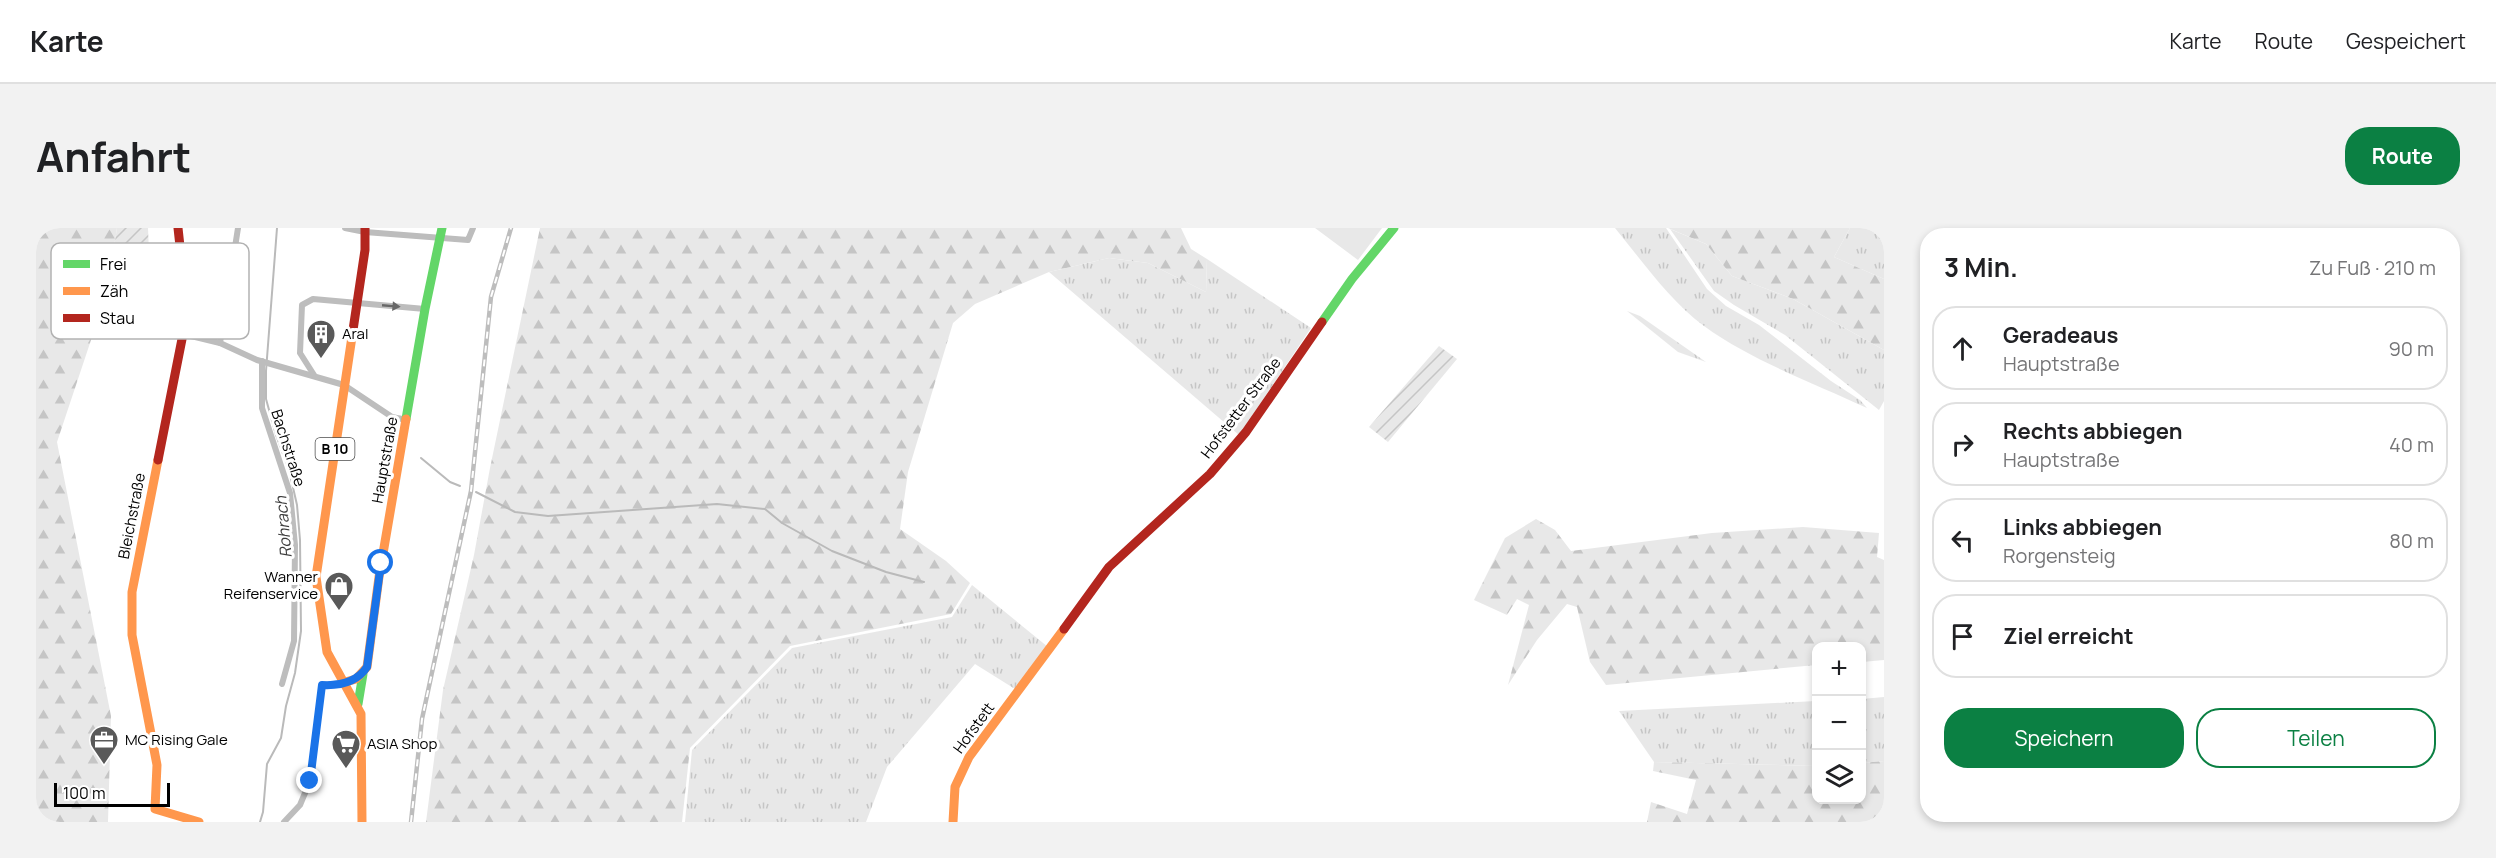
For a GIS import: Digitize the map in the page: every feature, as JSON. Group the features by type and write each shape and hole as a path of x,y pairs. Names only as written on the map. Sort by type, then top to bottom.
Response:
{"street":[{"name":"Bleichstraße","path":"178,228 180,243"},
{"path":"236,243 238,228"},
{"path":"345,228 438,239 468,240 473,228"},
{"name":"Hauptstraße","path":"358,704 363,674 367,667 376,594 425,309 442,228"},
{"name":"Hofstetter Straße","path":"1020,691 1109,567 1210,474 1245,432 1352,279 1394,228"},
{"name":"B 10","path":"362,822 362,723 358,704 334,668 324,637 316,576 358,303 365,230"},
{"path":"314,375 300,353 302,305 313,299 425,309"},
{"name":"Bleichstraße","path":"182,339 132,592 132,635 157,765 155,809 199,822"},
{"path":"204,339 220,343 263,362 344,385 392,417 407,420"},
{"path":"220,343 221,339"},
{"name":"Bachstraße","path":"263,362 262,408 290,493 295,545 294,641 282,684"},
{"path":"284,822 300,805 310,781 322,685 352,681 363,674"},
{"name":"Hofstett","path":"953,822 955,787 969,757 1020,691"}],"green space":[{"path":"36,228 117,228 115,243 51,243 51,339 91,339 57,442 111,716 108,822 36,822"},
{"path":"117,228 148,228 149,243 115,243"},
{"path":"540,228 1181,228 1191,249 1207,259 1206,292 1148,263 1109,258 1049,272 975,304 953,323 908,472 900,529 946,561 970,583 951,614 790,646 690,748 682,822 426,822 443,690 474,555"},
{"path":"1315,228 1382,228 1358,260"},
{"path":"1615,228 1666,228 1707,289 1726,306 1759,325 1831,381 1860,400 1867,408 1763,361 1704,326 1668,293"},
{"path":"1668,228 1850,228 1834,257 1884,279 1884,350 1793,299 1732,276 1706,244"},
{"path":"1850,228 1884,228 1884,279 1834,257"},
{"path":"1670,229 1706,244 1732,276 1793,299 1884,350 1884,401 1879,410 1785,335 1714,291"},
{"path":"1109,258 1148,263 1206,292 1207,259 1311,328 1239,435 1049,272"},
{"path":"1627,311 1640,316 1706,362 1678,352"},
{"path":"1439,346 1457,359 1388,442 1369,427"},
{"path":"1536,519 1555,530 1571,551 1712,533 1803,527 1879,533 1877,557 1884,560 1884,660 1866,662 1866,642 1812,642 1812,665 1606,685 1590,662 1577,607 1567,604 1537,640 1508,685 1529,605 1517,599 1507,615 1474,600 1505,538"},
{"path":"972,585 1048,647 1015,689 975,664 887,767 866,822 685,822 692,750 792,648 952,617"},
{"path":"1884,697 1884,761 1866,763 1866,699"},
{"path":"1812,701 1812,766 1654,762 1619,711"},
{"path":"1884,761 1884,822 1647,822 1651,802 1687,814 1696,780 1653,771 1654,762 1812,766 1812,804 1866,804 1866,763"}],"waterway":[{"name":"Rohrach","path":"260,822 267,764 281,738 286,706 295,673 301,631 300,540 297,505 289,470 266,399 277,228"},
{"path":"421,458 450,482 460,486"},
{"path":"476,492 515,512 548,516 717,504 765,509 782,523 832,551 886,572 924,582"}],"railway":[{"path":"411,822 422,719 471,491 491,297 511,228"}],"traffic: fast":[{"path":"406,419 442,228"},
{"path":"1322,322 1352,279 1394,228"},
{"path":"358,704 363,674"}],"traffic: slow":[{"path":"353,330 316,577 327,652 361,714 362,822"},
{"path":"342,683 356,679 367,667 379,577 406,419"},
{"path":"158,460 132,592 132,635 157,765 155,809 199,822"},
{"path":"953,822 955,787 969,757 1064,629"}],"traffic: jam":[{"path":"178,228 180,243"},
{"path":"353,330 365,250 365,228"},
{"path":"1064,629 1109,567 1210,474 1246,432 1322,322"},
{"path":"158,460 182,339"}],"place":[{"name":"Aral","path":"321,360"},
{"name":"Wanner Reifenservice","path":"339,612"},
{"name":"MC Rising Gale","path":"104,766"},
{"name":"ASIA Shop","path":"346,770"}],"route":[{"path":"310,781 322,685 352,681 363,674 367,667 381,563"}]}
